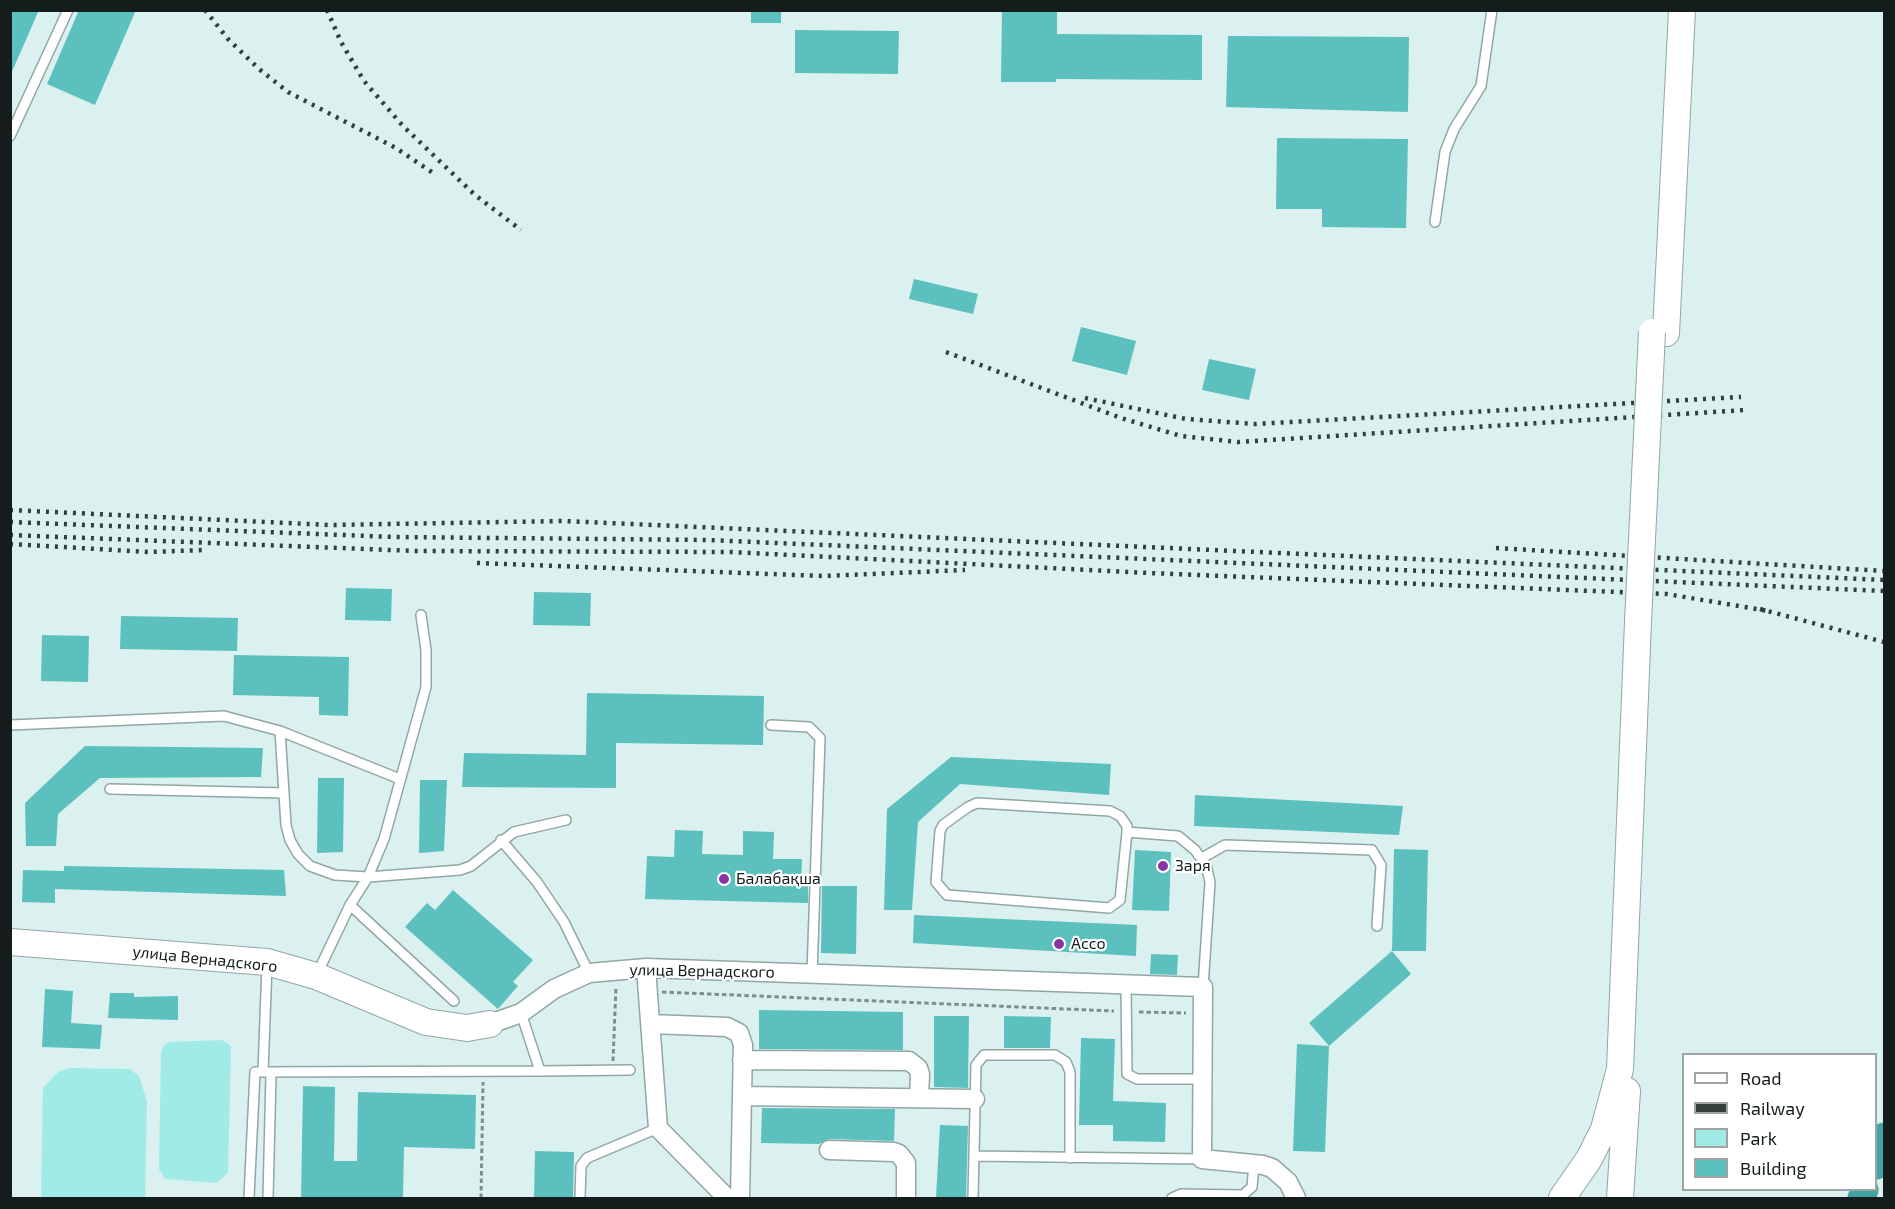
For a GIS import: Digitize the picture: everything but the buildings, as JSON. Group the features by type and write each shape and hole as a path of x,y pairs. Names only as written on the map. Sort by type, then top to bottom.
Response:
{"street":[{"path":"1620,1198 1659,333 1668,10"},
{"path":"1659,333 1682,10"},
{"path":"1623,1156 1620,1069 1645,622"},
{"name":"улица Вернадского","path":"10,942 267,962 316,976 426,1022 467,1028 490,1024 521,1012 554,989 589,973 646,968 1203,987"},
{"path":"646,968 658,1128 727,1198"},
{"path":"1203,987 1202,1159 1272,1168 1281,1173 1296,1198"},
{"path":"651,1024 734,1029 742,1039 740,1198"},
{"path":"742,1060 909,1061 918,1068 919,1098"},
{"path":"1562,1198 1598,1142 1608,1118 1620,1069"},
{"path":"742,1096 975,1100"},
{"path":"829,1150 899,1154 906,1163 906,1198"}],"lane":[{"path":"10,136 68,10"},
{"path":"1435,222 1445,152 1454,129 1481,86 1492,10"},
{"path":"316,976 350,905 368,877 384,839 426,687 421,615"},
{"path":"10,725 224,716 280,731 400,779"},
{"path":"771,725 809,727 820,738 812,974"},
{"path":"280,731 284,793 291,840 298,854 310,866 335,875 368,877 460,870 482,858 501,840 514,832 566,820"},
{"path":"110,789 284,793"},
{"path":"977,803 1110,811 1124,820 1127,832 1122,894 1117,904 1109,908 953,896 943,892 936,882 943,825 977,803"},
{"path":"1127,832 1178,836 1202,858 1210,882 1203,987"},
{"path":"501,840 537,882 564,922 589,973"},
{"path":"1202,858 1225,845 1371,850 1381,865 1377,926"},
{"path":"350,905 454,1001"},
{"path":"267,962 268,1198"},
{"path":"1126,984 1125,1070 1129,1077 1203,1079"},
{"path":"521,1012 540,1071"},
{"path":"973,1198 976,1065 984,1055 1055,1055 1062,1058 1070,1072 1070,1158"},
{"path":"249,1197 255,1072 484,1072 613,1068 630,1070"},
{"path":"580,1198 581,1166 587,1158 658,1128"},
{"path":"974,1156 1202,1159"},
{"path":"1172,1198 1181,1194 1243,1195 1252,1187 1254,1164"}],"path":[{"path":"613,1068 617,970"},
{"path":"648,991 1203,1013"},
{"path":"481,1198 484,1072"}],"green space":[{"path":"222,1040 231,1046 228,1173 217,1183 165,1179 159,1169 161,1051 165,1044 171,1042"},
{"path":"70,1068 130,1069 139,1076 147,1101 145,1198 41,1198 43,1088 58,1072"}],"waterway":[{"path":"1877,1162 1884,1136"},
{"path":"1861,1198 1864,1191"}],"railway":[{"path":"205,10 228,39 259,69 288,92 396,148 436,175"},
{"path":"327,10 341,42 364,81 403,126 475,195 521,230"},
{"path":"946,352 1121,418 1181,436 1238,442 1745,410"},
{"path":"1085,398 1186,419 1255,424 1741,397"},
{"path":"10,510 330,525 564,521 1884,580"},
{"path":"10,522 394,537 708,540 1884,591"},
{"path":"10,535 416,551 731,552 1149,573 1667,594 1768,611"},
{"path":"10,544 149,552 203,550"},
{"path":"1496,548 1884,571"},
{"path":"477,563 824,576 965,570"},
{"path":"1760,609 1884,642"}],"place":[{"name":"Заря","path":"1163,866"},
{"name":"Балабақша","path":"724,879"},
{"name":"Ассо","path":"1059,944"}]}
